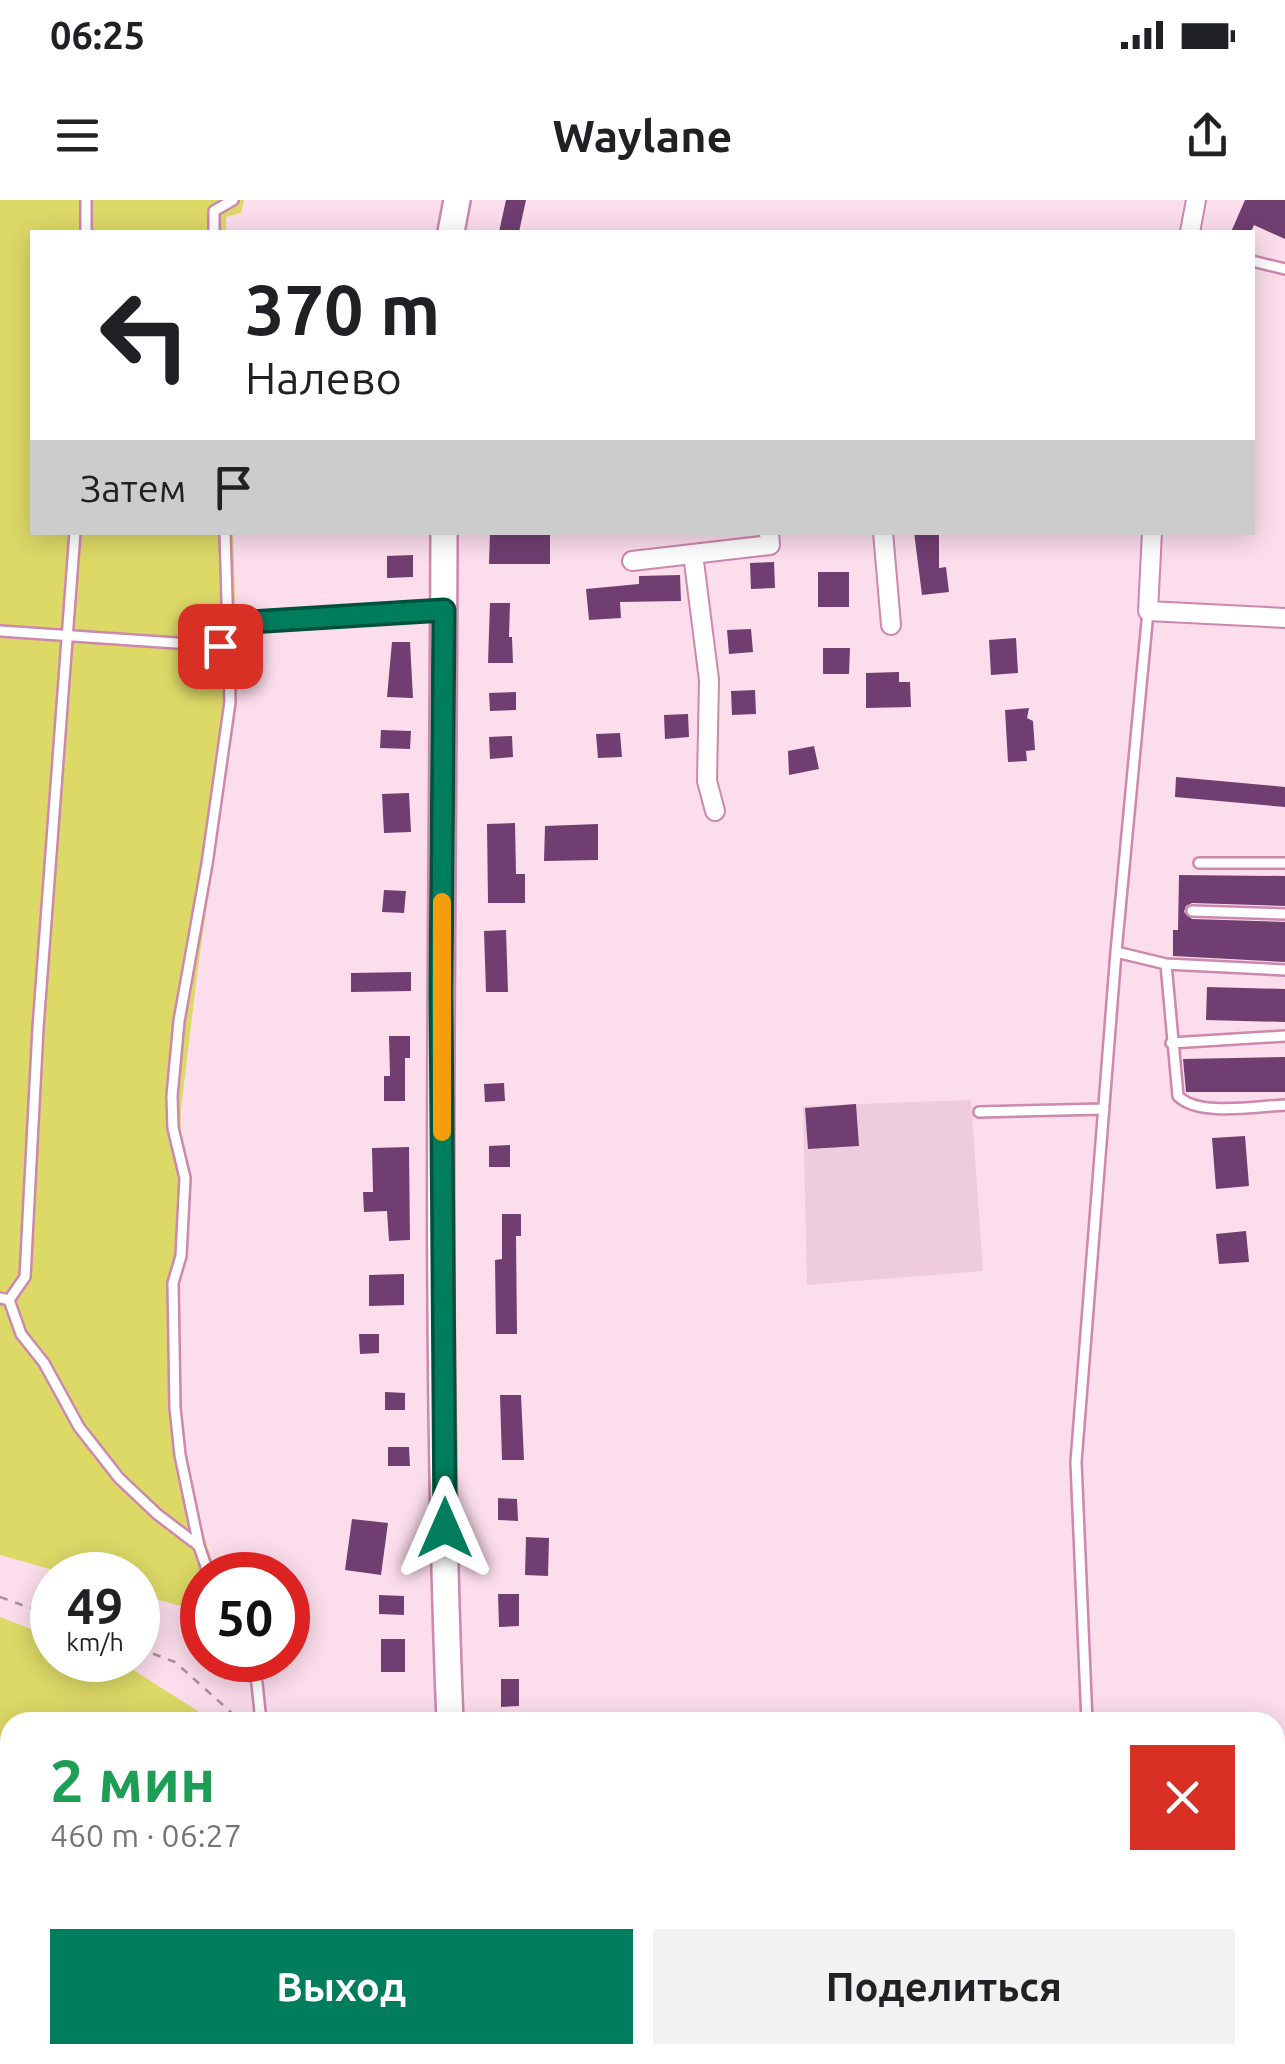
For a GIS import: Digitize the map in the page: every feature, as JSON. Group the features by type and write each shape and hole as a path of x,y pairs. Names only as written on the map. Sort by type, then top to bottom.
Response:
{"main road":[{"path":"451,230 457,200"},
{"path":"444,535 441,1012 445,1585 450,1712"}],"street":[{"path":"1190,230 1196,200"},
{"path":"632,561 770,545 769,535"},
{"path":"883,535 891,624"},
{"path":"1152,535 1148,611 1285,618"},
{"path":"694,554 709,680 707,781 714,811"}],"lane":[{"path":"86,200 86,230"},
{"path":"214,230 214,211 233,200"},
{"path":"1255,262 1285,269"},
{"path":"74,535 24,1277 4,1299 21,1334 44,1363 79,1427 119,1478 199,1546"},
{"path":"201,1552 180,1455 175,1408 174,1283 182,1256 185,1178 173,1128 172,1096 178,1021 207,864 230,702 225,535"},
{"path":"0,631 220,646 249,622 444,610"},
{"path":"1087,1712 1076,1462 1116,952 1148,611"},
{"path":"1199,864 1285,864"},
{"path":"1192,911 1285,914"},
{"path":"1116,952 1166,964 1285,970"},
{"path":"1166,964 1178,1096 1187,1105 1202,1108 1285,1105"},
{"path":"1171,1042 1285,1036"},
{"path":"979,1112 1104,1108"},
{"path":"256,1682 260,1712"}],"path":[{"path":"0,1597 30,1608"},
{"path":"160,1656 175,1662 231,1712"}],"shaded area":[{"path":"0,200 244,200 241,213 226,217 226,230 30,230 30,535 233,535 238,689 181,1109 177,1338 186,1476 209,1552 180,1552 180,1606 160,1600 160,1552 30,1552 30,1563 0,1555"},
{"path":"971,1100 983,1271 807,1285 803,1106"},
{"path":"0,1617 30,1629 30,1682 152,1682 199,1712 0,1712"}],"building":[{"path":"506,200 526,200 519,230 499,230"},
{"path":"1245,200 1285,200 1285,239 1254,225 1252,230 1232,230"},
{"path":"490,535 550,535 550,564 489,564"},
{"path":"914,535 939,535 939,568 946,567 949,592 922,595"},
{"path":"413,555 413,577 387,578 387,556"},
{"path":"774,562 775,588 751,589 750,563"},
{"path":"818,572 849,572 849,607 818,607"},
{"path":"680,575 681,601 620,602 621,618 589,620 586,589 639,584 639,576"},
{"path":"490,603 510,603 513,663 488,663"},
{"path":"751,629 753,652 729,654 727,630"},
{"path":"1016,638 1018,673 991,675 989,640"},
{"path":"392,642 410,642 413,698 387,697"},
{"path":"823,648 850,648 849,674 823,674"},
{"path":"899,672 899,682 910,682 911,707 866,708 866,673"},
{"path":"755,690 756,714 732,715 731,691"},
{"path":"516,692 516,710 490,711 489,693"},
{"path":"1029,708 1027,718 1033,721 1035,750 1026,751 1027,761 1008,762 1005,710"},
{"path":"688,714 689,737 665,739 664,715"},
{"path":"381,730 411,731 410,749 380,748"},
{"path":"620,733 622,757 598,758 596,734"},
{"path":"512,736 513,757 490,759 489,737"},
{"path":"814,746 819,769 789,775 788,751"},
{"path":"1176,777 1285,787 1285,807 1175,797"},
{"path":"409,793 411,832 384,833 382,794"},
{"path":"515,823 516,874 525,874 525,903 488,903 487,824"},
{"path":"598,824 598,860 544,861 545,826"},
{"path":"1179,875 1285,876 1285,906 1192,903 1184,912 1192,919 1285,922 1285,962 1173,956 1173,930 1178,930"},
{"path":"384,890 406,891 404,913 382,912"},
{"path":"506,930 508,992 486,992 484,931"},
{"path":"411,972 411,991 351,992 351,973"},
{"path":"1207,987 1285,989 1285,1022 1206,1020"},
{"path":"389,1036 410,1036 410,1058 405,1058 405,1101 384,1101 384,1076 390,1076"},
{"path":"1285,1057 1285,1092 1186,1092 1183,1059"},
{"path":"504,1083 505,1101 485,1102 484,1084"},
{"path":"856,1104 859,1146 808,1149 805,1108"},
{"path":"1245,1136 1249,1186 1216,1189 1212,1138"},
{"path":"510,1145 510,1167 489,1167 489,1146"},
{"path":"409,1147 410,1240 389,1241 387,1211 364,1212 363,1192 373,1192 372,1148"},
{"path":"502,1214 521,1214 521,1236 516,1236 517,1334 496,1334 495,1260 502,1259"},
{"path":"1246,1231 1249,1262 1219,1264 1216,1234"},
{"path":"404,1274 404,1305 369,1306 369,1275"},
{"path":"359,1334 379,1334 379,1353 360,1354"},
{"path":"385,1392 405,1393 405,1410 385,1410"},
{"path":"500,1395 521,1395 524,1460 502,1460"},
{"path":"388,1447 409,1447 410,1466 388,1466"},
{"path":"498,1498 517,1499 518,1521 498,1520"},
{"path":"352,1519 388,1523 381,1575 345,1570"},
{"path":"526,1537 549,1538 548,1576 525,1575"},
{"path":"498,1594 519,1594 519,1626 499,1627"},
{"path":"379,1595 404,1596 404,1615 379,1614"},
{"path":"381,1639 405,1639 405,1672 381,1672"},
{"path":"501,1679 519,1679 519,1706 501,1707"}],"slow traffic":[{"path":"442,902 442,1132"}],"route":[{"path":"220,646 249,622 444,610 441,993 445,1528"}]}
